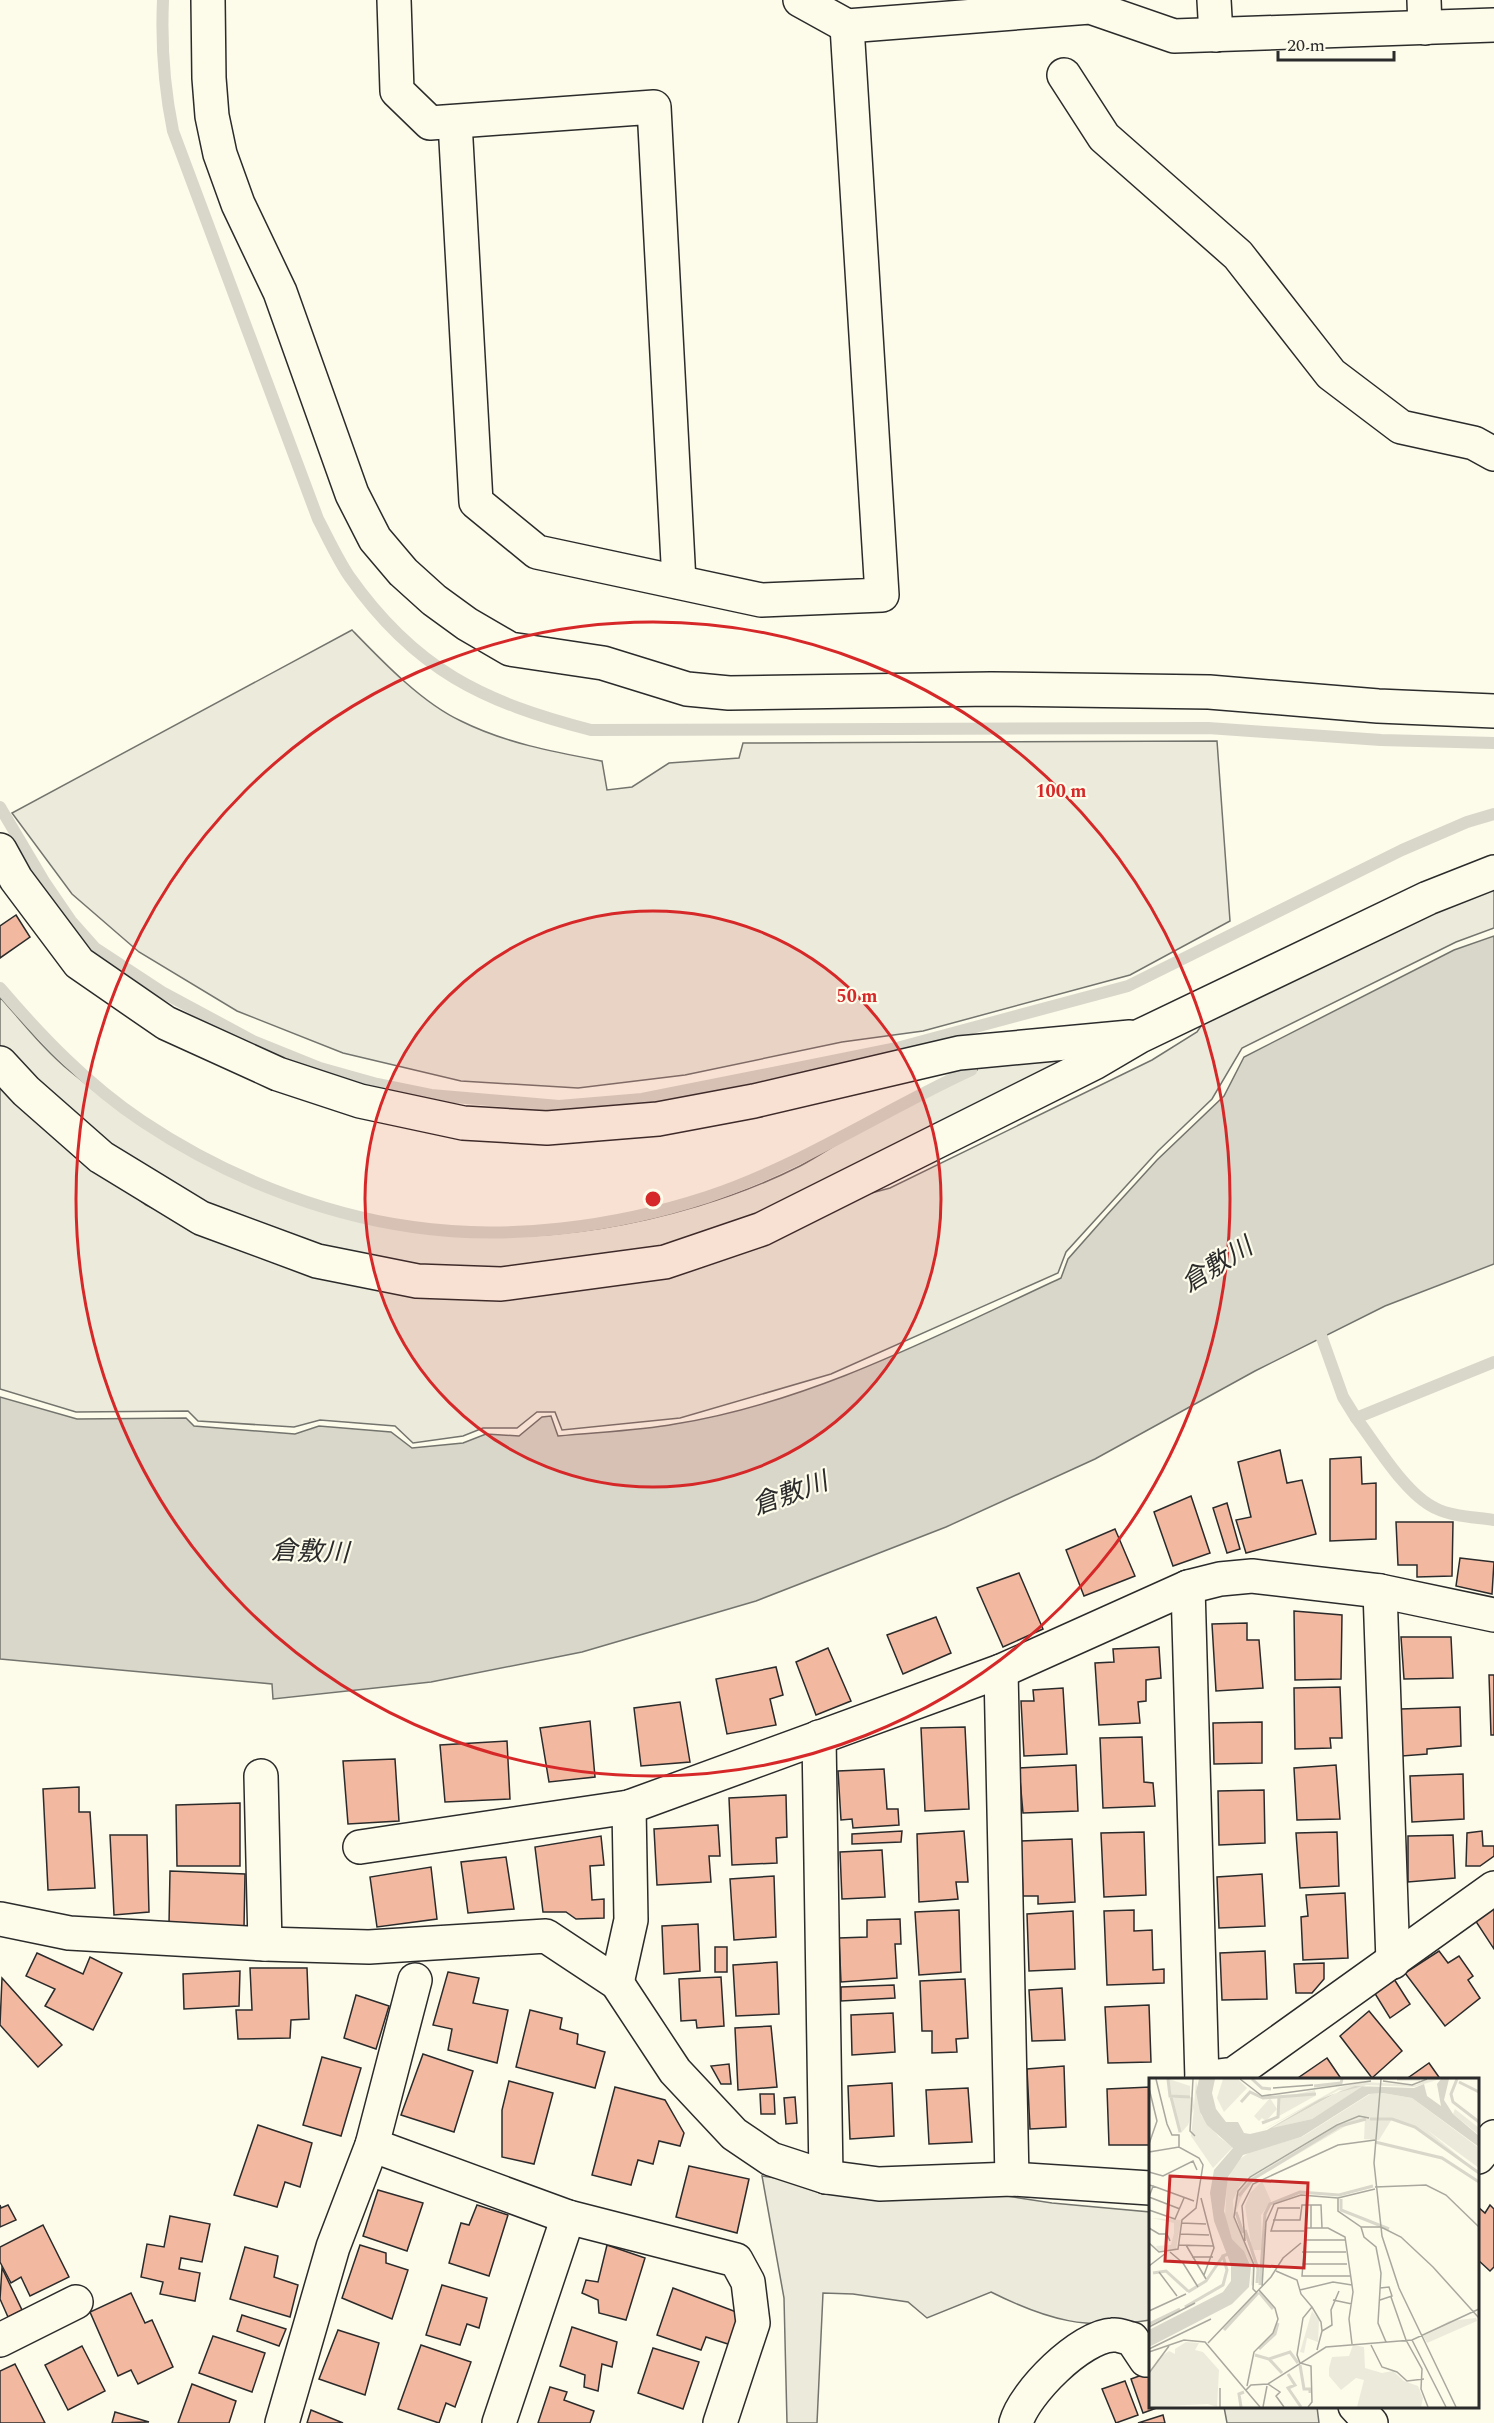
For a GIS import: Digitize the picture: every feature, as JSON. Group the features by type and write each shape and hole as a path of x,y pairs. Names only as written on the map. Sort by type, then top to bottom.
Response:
{"street":[{"path":"208,0 209,78 212,116 220,154 238,204 280,292 352,494 375,539 403,572 451,612 510,649 603,663 687,689 729,693 991,689 1209,692 1378,706 1494,711"},
{"path":"394,0 397,91 430,123 654,107 679,582"},
{"path":"800,0 847,26 1007,6 1090,7 1174,36 1216,35 1424,14 1494,25"},
{"path":"1214,0 1216,35"},
{"path":"454,122 476,502 537,552 761,600 882,595 847,26"},
{"path":"1064,75 1104,136 1238,255 1330,374 1401,427 1474,442 1494,454"},
{"path":"0,850 16,879 79,963 166,1023 278,1074 360,1101 464,1123 547,1128 669,1117 754,1101 967,1052 1140,1036"},
{"path":"0,1063 26,1091 101,1157 201,1218 317,1262 417,1281 501,1284 665,1262 762,1228 1094,1063 1140,1036 1428,898 1494,872"},
{"path":"360,1847 629,1807 1001,1671 1188,1587 1220,1579 1252,1576 1380,1591 1494,1615"},
{"path":"1188,1587 1202,2078"},
{"path":"1380,1591 1393,1962"},
{"path":"1001,1671 1012,2179"},
{"path":"819,1737 825,2177"},
{"path":"261,1776 265,1944"},
{"path":"617,1983 631,1920 629,1807"},
{"path":"1208,2078 1234,2074 1494,1888"},
{"path":"0,1919 69,1933 265,1944 369,1947 546,1936 617,1983 675,2071 734,2134 771,2159 825,2177 879,2184 1012,2179 1149,2188"},
{"path":"282,2423 333,2247 372,2145 416,1980"},
{"path":"1479,2156 1494,2137"},
{"path":"372,2145 568,2217 736,2260 748,2282 753,2323 720,2423"},
{"path":"499,2423 568,2217"},
{"path":"0,2340 76,2301"},
{"path":"1016,2423 1018,2413 1029,2398 1066,2359 1089,2344 1113,2335 1132,2339 1146,2360"},
{"path":"1357,2408 1371,2423"}],"shaded area":[{"path":"352,630 389,668 417,692 461,721 512,741 602,761 607,790 632,787 669,763 739,758 743,743 1217,741 1230,921 1130,975 923,1031 842,1042 685,1075 578,1088 461,1081 343,1053 237,1011 139,952 72,894 12,813"},
{"path":"1494,879 1494,928 1456,942 1242,1048 1212,1099 1158,1151 1066,1252 1058,1273 831,1374 680,1418 562,1430 555,1412 537,1412 517,1428 483,1428 463,1436 413,1443 395,1426 320,1420 294,1427 198,1421 188,1411 76,1412 0,1389 0,1086 74,1150 146,1205 255,1255 374,1289 483,1298 890,1188 1152,1060 1197,1032 1212,1010"},
{"path":"0,997 43,1046 71,1072 142,1125 215,1168 290,1200 367,1223 447,1235 529,1236 612,1226 698,1206 750,1188 800,1166 875,1122 977,1070 977,1057 1088,1048 802,1199 647,1254 462,1272 287,1243 147,1176 0,1054"},
{"path":"762,2176 796,2181 981,2192 1052,2203 1149,2212 1149,2320 1106,2324 1068,2321 1031,2310 991,2292 927,2318 908,2302 853,2294 823,2293 817,2423 787,2423 784,2298"},
{"path":"1224,2408 1317,2408 1319,2423 1227,2423"}],"water":[{"name":"倉敷川","path":"1494,936 1494,1264 1385,1306 1255,1371 1095,1459 946,1527 756,1601 582,1652 431,1682 273,1699 272,1684 0,1659 0,1397 77,1419 186,1418 194,1426 295,1434 319,1426 391,1432 412,1448 463,1443 486,1434 519,1436 542,1417 551,1416 558,1436 675,1424 726,1414 776,1400 873,1364 1061,1278 1068,1259 1106,1216 1157,1160 1224,1096 1244,1057 1454,950"}],"building":[{"path":"16,915 30,937 0,958 0,926"},
{"path":"1280,1450 1287,1483 1302,1480 1316,1534 1246,1553 1236,1520 1251,1517 1238,1462"},
{"path":"1361,1457 1362,1484 1376,1483 1376,1539 1330,1541 1330,1459"},
{"path":"1191,1496 1210,1553 1173,1566 1154,1512"},
{"path":"1227,1503 1240,1549 1227,1553 1213,1508"},
{"path":"1396,1522 1453,1522 1452,1576 1417,1577 1417,1565 1398,1565"},
{"path":"1115,1529 1135,1576 1084,1596 1066,1550"},
{"path":"1460,1558 1494,1562 1492,1594 1456,1586"},
{"path":"1019,1573 1043,1629 1003,1647 977,1588"},
{"path":"1294,1611 1342,1615 1341,1679 1295,1680"},
{"path":"936,1617 951,1653 903,1674 887,1635"},
{"path":"1247,1623 1247,1640 1259,1640 1263,1688 1216,1691 1212,1624"},
{"path":"1401,1637 1451,1637 1453,1678 1404,1679"},
{"path":"1159,1647 1161,1678 1146,1680 1146,1701 1138,1702 1140,1723 1099,1725 1095,1663 1114,1662 1113,1649"},
{"path":"828,1648 851,1701 816,1715 796,1662"},
{"path":"776,1667 783,1695 770,1699 776,1725 727,1734 716,1679"},
{"path":"1489,1675 1494,1675 1494,1735 1491,1735"},
{"path":"1340,1687 1342,1738 1330,1738 1331,1748 1295,1749 1294,1688"},
{"path":"1063,1688 1067,1754 1024,1756 1021,1701 1034,1701 1033,1690"},
{"path":"680,1702 690,1762 641,1766 634,1708"},
{"path":"1460,1707 1461,1746 1427,1749 1427,1754 1402,1756 1401,1709"},
{"path":"590,1721 595,1777 549,1782 540,1728"},
{"path":"1262,1722 1262,1763 1214,1764 1213,1723"},
{"path":"965,1727 969,1809 925,1811 921,1728"},
{"path":"1142,1737 1144,1782 1153,1783 1155,1806 1103,1808 1100,1738"},
{"path":"507,1741 510,1799 445,1802 440,1745"},
{"path":"395,1759 399,1821 348,1824 343,1761"},
{"path":"1076,1765 1078,1811 1023,1813 1019,1768"},
{"path":"1336,1765 1340,1819 1297,1820 1294,1768"},
{"path":"884,1769 887,1809 898,1809 899,1825 853,1828 852,1819 841,1820 838,1771"},
{"path":"1463,1774 1464,1819 1412,1822 1410,1776"},
{"path":"79,1787 79,1812 90,1812 95,1888 48,1890 43,1789"},
{"path":"1264,1790 1265,1843 1219,1845 1218,1791"},
{"path":"786,1795 787,1837 776,1838 777,1863 732,1865 729,1798"},
{"path":"240,1803 240,1866 177,1866 176,1805"},
{"path":"718,1825 720,1856 709,1856 711,1882 657,1885 654,1829"},
{"path":"902,1831 901,1842 852,1844 852,1834"},
{"path":"964,1831 968,1882 956,1882 958,1899 919,1902 917,1834"},
{"path":"1482,1831 1483,1846 1494,1846 1494,1856 1480,1866 1466,1866 1467,1833"},
{"path":"1144,1832 1146,1895 1104,1897 1101,1833"},
{"path":"1337,1832 1339,1886 1300,1888 1296,1833"},
{"path":"110,1835 147,1835 149,1912 114,1915"},
{"path":"1453,1835 1455,1878 1408,1882 1408,1836"},
{"path":"601,1836 604,1865 590,1866 592,1900 604,1899 604,1918 576,1919 566,1912 543,1912 535,1847"},
{"path":"1072,1839 1075,1902 1038,1904 1038,1896 1023,1896 1021,1841"},
{"path":"882,1850 885,1897 842,1899 840,1852"},
{"path":"506,1857 514,1909 468,1913 461,1862"},
{"path":"431,1867 437,1919 377,1927 370,1877"},
{"path":"170,1871 245,1874 244,1927 169,1924"},
{"path":"1262,1874 1265,1926 1219,1928 1217,1877"},
{"path":"774,1876 776,1937 734,1940 730,1879"},
{"path":"1345,1893 1348,1958 1303,1960 1301,1917 1308,1916 1306,1895"},
{"path":"1494,1908 1494,1949 1475,1920"},
{"path":"959,1910 961,1972 919,1975 915,1912"},
{"path":"1134,1910 1134,1931 1152,1930 1153,1970 1164,1969 1164,1983 1107,1985 1104,1911"},
{"path":"1073,1911 1075,1969 1029,1971 1027,1914"},
{"path":"900,1919 901,1944 895,1944 897,1978 841,1982 839,1938 867,1937 867,1920"},
{"path":"698,1924 700,1971 664,1974 662,1926"},
{"path":"715,1947 727,1947 727,1972 715,1972"},
{"path":"1265,1951 1267,1999 1222,2000 1220,1953"},
{"path":"1439,1951 1448,1963 1459,1956 1473,1976 1468,1980 1480,1998 1445,2026 1405,1973"},
{"path":"37,1953 83,1974 90,1957 122,1973 93,2030 45,2006 55,1989 26,1976"},
{"path":"777,1962 779,2014 736,2016 733,1965"},
{"path":"1324,1963 1324,1979 1312,1993 1296,1993 1294,1964"},
{"path":"250,1968 307,1968 309,2019 291,2020 290,2038 238,2039 236,2010 252,2010"},
{"path":"240,1971 239,2006 184,2009 183,1974"},
{"path":"448,1972 479,1978 473,2003 508,2010 497,2063 448,2050 452,2029 433,2025"},
{"path":"721,1977 724,2026 697,2028 696,2020 681,2021 679,1979"},
{"path":"2,1978 62,2045 38,2067 0,2025"},
{"path":"965,1979 968,2038 956,2039 957,2052 932,2053 932,2031 922,2031 920,1981"},
{"path":"1394,1979 1410,2004 1390,2018 1374,1992"},
{"path":"894,1985 895,1998 841,2001 841,1987"},
{"path":"1062,1988 1065,2040 1032,2041 1029,1990"},
{"path":"356,1995 389,2006 376,2049 344,2038"},
{"path":"1149,2005 1151,2062 1108,2063 1105,2007"},
{"path":"530,2010 562,2018 560,2029 578,2034 577,2044 605,2052 595,2088 516,2067"},
{"path":"1369,2011 1402,2051 1372,2078 1340,2036"},
{"path":"893,2013 895,2052 852,2055 851,2015"},
{"path":"771,2026 777,2087 738,2090 735,2028"},
{"path":"423,2054 473,2071 454,2132 401,2115"},
{"path":"322,2057 361,2068 341,2136 303,2125"},
{"path":"1327,2058 1341,2078 1298,2078"},
{"path":"1429,2063 1440,2078 1408,2078"},
{"path":"729,2064 731,2084 721,2084 711,2066"},
{"path":"1064,2066 1066,2127 1030,2129 1027,2069"},
{"path":"509,2081 553,2093 534,2164 502,2157 502,2110"},
{"path":"892,2083 894,2136 850,2139 848,2086"},
{"path":"615,2087 665,2100 684,2133 680,2146 659,2141 653,2164 638,2160 631,2185 592,2175"},
{"path":"1149,2087 1149,2145 1109,2145 1107,2089"},
{"path":"968,2088 972,2142 929,2144 926,2090"},
{"path":"760,2094 774,2094 775,2114 761,2114"},
{"path":"795,2097 797,2123 786,2124 784,2098"},
{"path":"258,2125 312,2143 300,2187 285,2182 277,2207 234,2195"},
{"path":"689,2166 749,2179 737,2233 676,2217"},
{"path":"378,2190 423,2203 407,2251 363,2236"},
{"path":"0,2205 1,2208 8,2205 16,2220 0,2227"},
{"path":"477,2205 508,2215 489,2276 449,2263 461,2223 469,2225"},
{"path":"1490,2205 1494,2209 1494,2267 1490,2271 1479,2261 1479,2208 1485,2213"},
{"path":"170,2216 210,2224 202,2262 181,2258 179,2269 200,2273 195,2301 160,2294 163,2282 141,2277 147,2244 164,2247"},
{"path":"43,2225 69,2277 30,2296 21,2277 11,2283 0,2262 0,2247"},
{"path":"360,2245 386,2253 386,2263 408,2270 392,2319 342,2298"},
{"path":"607,2245 645,2258 626,2320 599,2313 598,2300 582,2293 586,2280 598,2282"},
{"path":"245,2247 278,2256 274,2277 298,2285 290,2317 230,2299"},
{"path":"2,2268 22,2310 8,2317 0,2299"},
{"path":"442,2285 487,2298 479,2328 467,2324 460,2345 426,2335"},
{"path":"673,2288 739,2313 731,2345 706,2337 701,2350 657,2335"},
{"path":"131,2293 145,2323 152,2320 173,2367 138,2384 131,2370 118,2376 90,2312"},
{"path":"242,2315 286,2329 279,2346 237,2331"},
{"path":"572,2327 617,2342 612,2367 602,2364 598,2391 584,2387 585,2375 560,2366"},
{"path":"338,2330 379,2343 365,2395 319,2379"},
{"path":"213,2336 265,2353 252,2392 199,2373"},
{"path":"421,2345 471,2362 455,2407 446,2403 439,2423 398,2409"},
{"path":"82,2346 105,2391 68,2410 45,2365"},
{"path":"653,2348 699,2362 683,2409 638,2393"},
{"path":"15,2364 45,2423 0,2423 0,2371"},
{"path":"1149,2372 1149,2408 1157,2408 1143,2413 1131,2379"},
{"path":"1125,2381 1138,2415 1116,2423 1102,2389"},
{"path":"192,2384 236,2401 229,2423 178,2423"},
{"path":"550,2387 567,2392 564,2400 594,2411 590,2423 538,2423"},
{"path":"311,2410 343,2423 307,2423"},
{"path":"115,2412 149,2422 112,2423"},
{"path":"1163,2415 1165,2423 1138,2423"}],"waterway":[{"path":"163,0 164,66 173,131 318,519 349,576 374,608 399,636 426,659 454,678 484,694 517,707 591,730 1208,728 1381,740 1494,743"},
{"path":"0,807 45,883 71,921 95,948 162,992 253,1041 320,1068 377,1084 431,1095 559,1106 642,1099 897,1048 1128,986 1402,850 1467,822 1494,814"},
{"path":"0,988 49,1042 103,1092 142,1121 204,1158 271,1189 306,1202 377,1221 449,1231 524,1232 562,1228 636,1216 707,1197 775,1170 971,1070 967,1052"},
{"path":"1317,1324 1343,1397 1356,1418 1494,1362"},
{"path":"1356,1418 1402,1480 1424,1501 1449,1513 1494,1520"}]}
